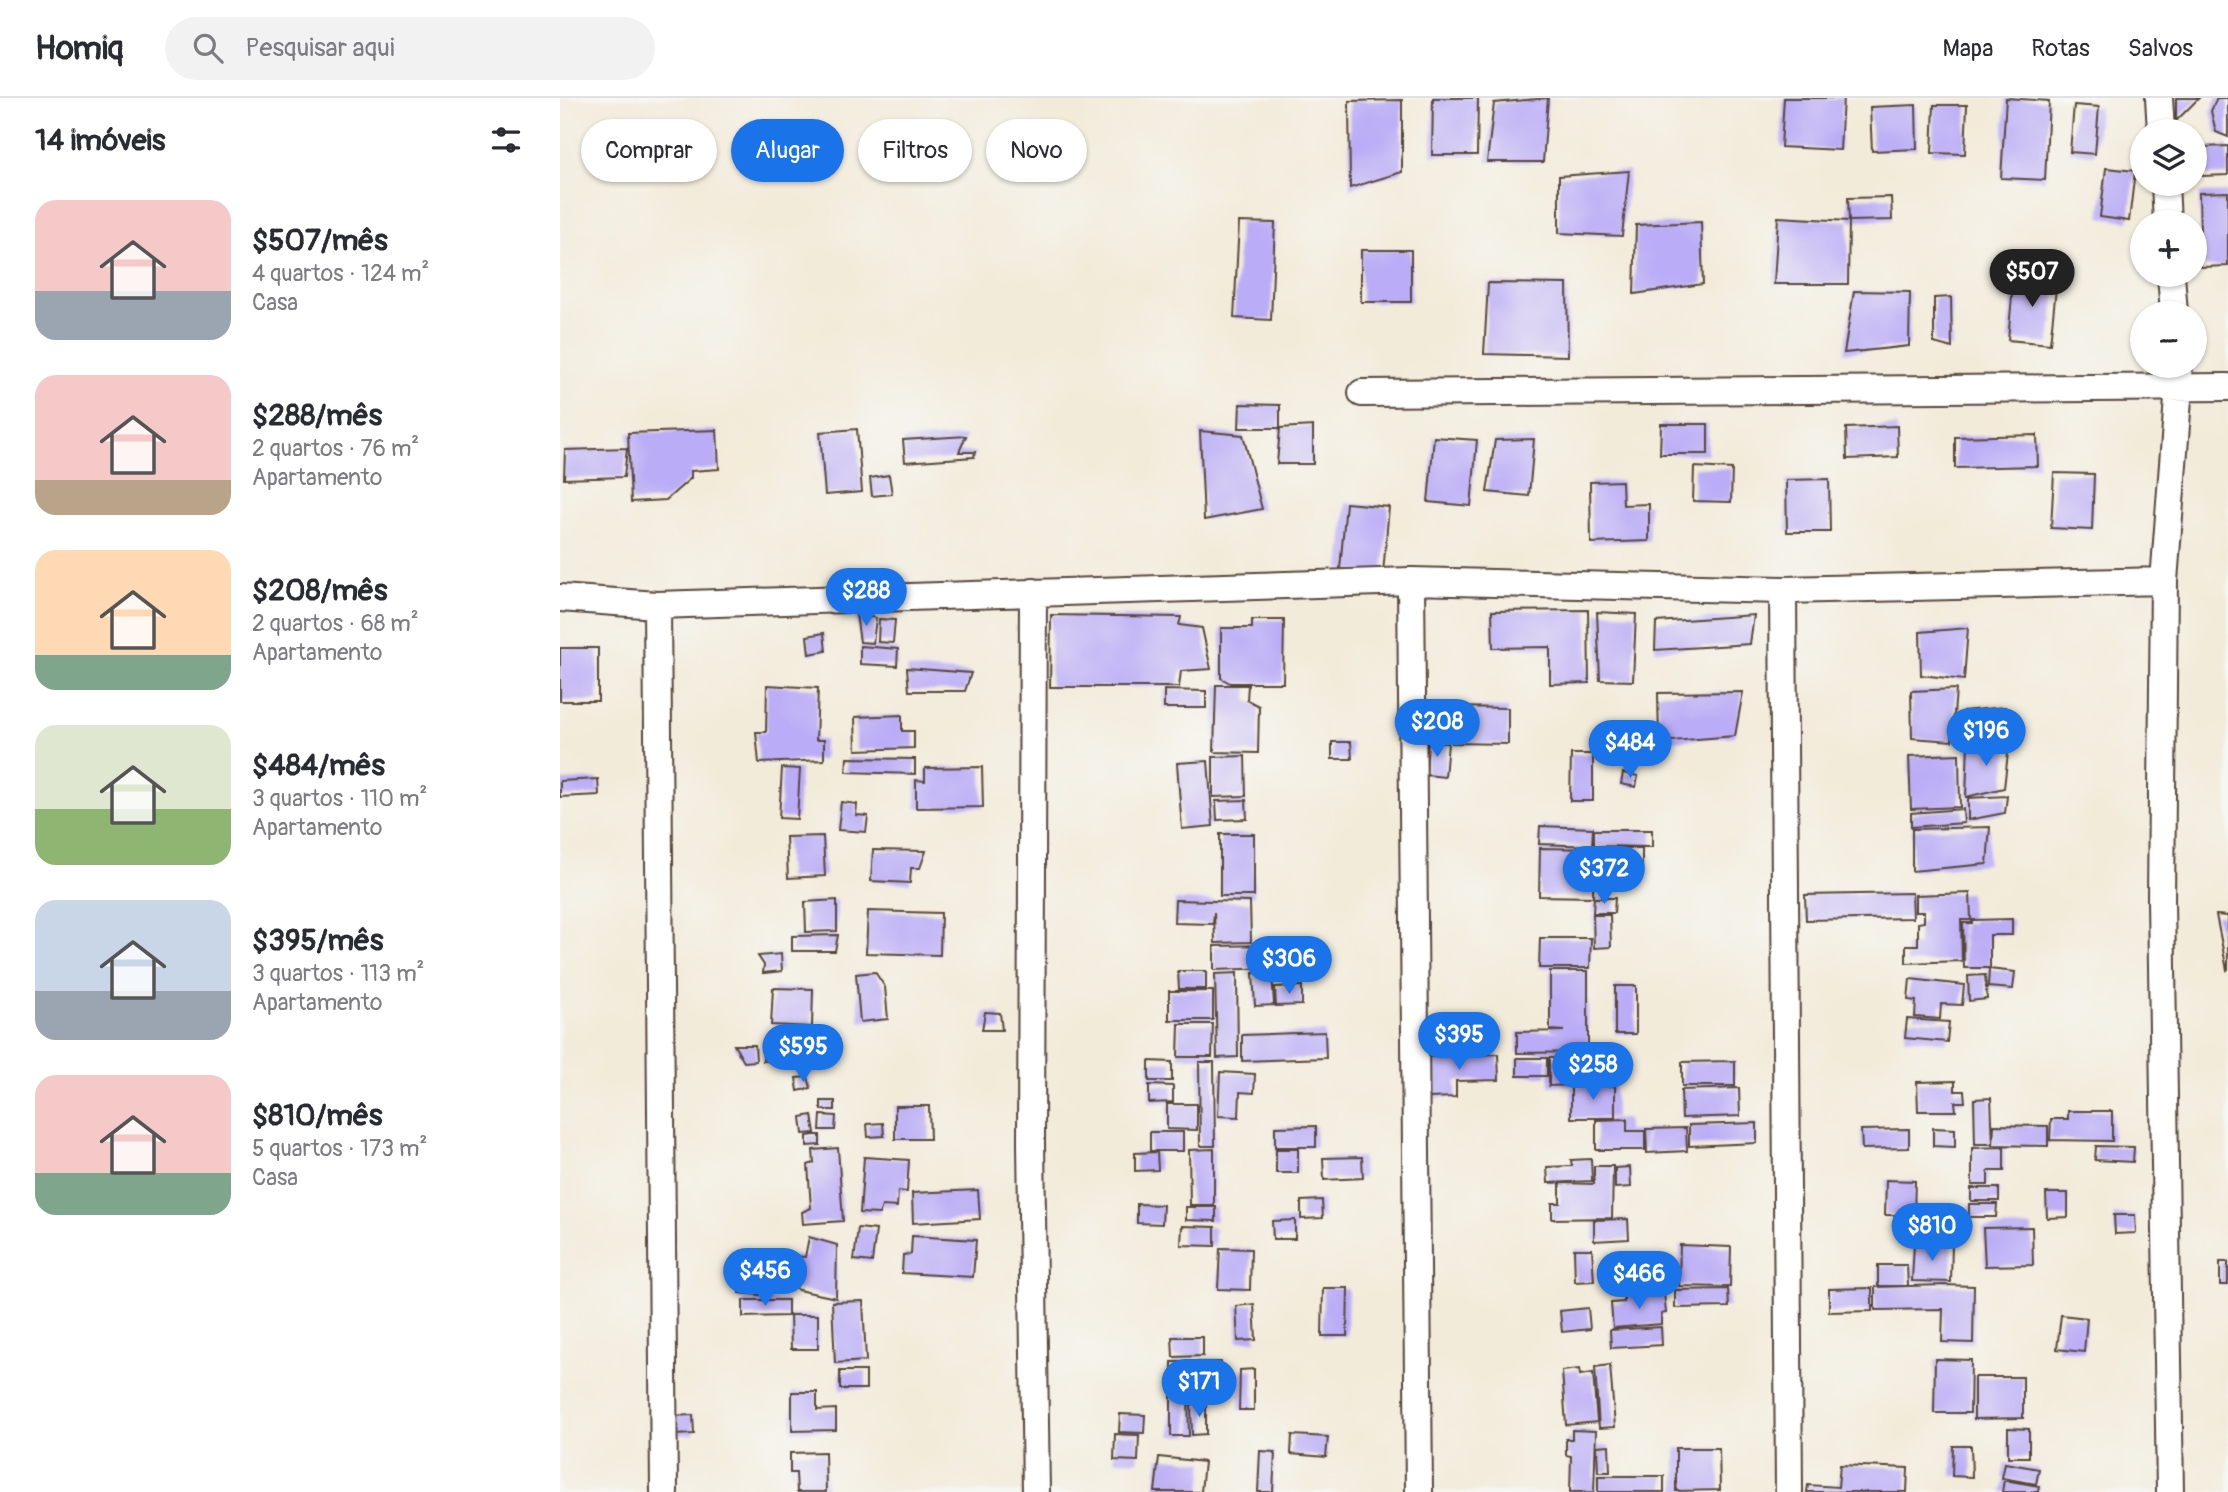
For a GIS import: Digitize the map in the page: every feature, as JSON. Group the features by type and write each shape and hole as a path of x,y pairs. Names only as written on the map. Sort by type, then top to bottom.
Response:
{"street":[{"path":"2159,98 2160,119"},
{"path":"1362,394 2130,377"},
{"path":"2170,1492 2161,900 2164,581 2178,378"},
{"path":"2187,378 2228,387"},
{"path":"560,598 657,606 1411,582 1783,590 2164,581"},
{"path":"1411,582 1419,1492"},
{"path":"1783,590 1788,1492"},
{"path":"1033,592 1031,1144 1036,1492"},
{"path":"657,606 664,1492"}],"building":[{"path":"1433,98 1478,98 1477,155 1432,155"},
{"path":"1548,98 1543,162 1487,162 1494,103"},
{"path":"1784,98 1843,98 1840,150 1781,147"},
{"path":"2006,98 2049,101 2045,180 2001,178"},
{"path":"2176,98 2199,98 2178,119"},
{"path":"2217,98 2228,98 2228,137 2216,132 2211,111"},
{"path":"1402,100 1402,172 1350,188 1349,101"},
{"path":"1916,105 1917,149 1872,151 1870,107"},
{"path":"1934,105 1967,105 1965,154 1932,153"},
{"path":"2074,105 2099,107 2095,154 2070,152"},
{"path":"2228,146 2228,175 2207,176 2207,147"},
{"path":"2106,168 2130,170 2132,196 2129,221 2100,217"},
{"path":"1629,171 1622,236 1559,233 1559,176"},
{"path":"2228,192 2228,266 2207,267 2207,210 2199,210 2199,196 2207,196 2207,193"},
{"path":"1891,197 1892,220 1849,221 1848,198"},
{"path":"1778,217 1849,221 1848,284 1774,284"},
{"path":"1239,222 1275,223 1271,320 1234,318"},
{"path":"1701,222 1703,284 1634,294 1636,225"},
{"path":"1361,250 1411,250 1411,302 1361,302"},
{"path":"2014,275 2057,279 2050,344 2008,340"},
{"path":"1488,283 1567,284 1568,356 1484,354"},
{"path":"1854,291 1910,292 1909,346 1844,353"},
{"path":"1951,297 1952,348 1934,343 1934,298"},
{"path":"1240,404 1280,405 1280,428 1239,428"},
{"path":"1661,424 1708,424 1708,454 1660,454"},
{"path":"1313,426 1313,464 1277,464 1280,428"},
{"path":"1897,426 1898,457 1847,459 1846,428"},
{"path":"857,429 862,492 825,495 820,432"},
{"path":"717,430 719,469 691,471 691,478 666,500 631,502 628,433"},
{"path":"1200,431 1243,435 1262,509 1204,520"},
{"path":"2037,435 2038,466 1955,468 1955,437"},
{"path":"966,436 959,452 975,452 974,457 905,462 903,440"},
{"path":"1434,437 1477,440 1471,506 1428,502"},
{"path":"1534,439 1529,496 1487,492 1495,440"},
{"path":"627,448 624,477 564,479 565,450"},
{"path":"1694,467 1732,469 1731,502 1693,501"},
{"path":"2054,473 2094,474 2092,530 2051,528"},
{"path":"889,475 892,494 872,496 870,478"},
{"path":"1829,479 1830,532 1787,532 1786,480"},
{"path":"1622,481 1623,505 1649,504 1649,541 1591,543 1590,482"},
{"path":"1346,503 1389,507 1383,573 1340,569"},
{"path":"1588,610 1589,683 1550,684 1550,647 1493,648 1492,611"},
{"path":"1597,612 1636,614 1633,681 1600,680"},
{"path":"856,614 876,618 873,643 860,642"},
{"path":"1051,615 1181,617 1179,625 1202,628 1211,669 1181,671 1179,687 1050,687"},
{"path":"1754,615 1750,644 1655,650 1656,622"},
{"path":"879,619 895,620 893,643 878,642"},
{"path":"1252,620 1284,620 1283,683 1230,683 1221,678 1221,628 1252,628"},
{"path":"1968,628 1964,680 1921,675 1920,632"},
{"path":"824,633 826,651 809,654 807,636"},
{"path":"860,646 898,649 897,666 860,664"},
{"path":"560,648 598,648 598,701 560,701"},
{"path":"907,668 971,673 965,691 909,691"},
{"path":"767,685 818,688 816,740 824,740 824,760 759,763 756,732 766,732"},
{"path":"1216,685 1248,685 1247,700 1259,706 1258,753 1214,752"},
{"path":"1956,689 1952,741 1912,738 1911,691"},
{"path":"1164,690 1206,691 1206,708 1164,708"},
{"path":"1743,692 1735,736 1659,742 1658,693"},
{"path":"1451,707 1508,708 1508,744 1451,743"},
{"path":"2005,707 2004,740 1963,742 1963,711"},
{"path":"902,715 902,731 914,731 914,748 856,750 855,717"},
{"path":"1332,742 1351,742 1352,759 1332,759"},
{"path":"1428,742 1448,743 1445,777 1426,775"},
{"path":"1968,744 2009,744 2004,788 1966,797"},
{"path":"1571,754 1593,754 1593,801 1570,801"},
{"path":"1959,754 1960,807 1911,809 1909,756"},
{"path":"1245,756 1246,796 1213,797 1213,757"},
{"path":"847,758 915,759 915,774 846,772"},
{"path":"1208,761 1213,826 1182,829 1177,763"},
{"path":"982,767 983,807 916,808 916,780 925,781 925,768"},
{"path":"782,768 800,769 797,819 779,818"},
{"path":"1623,773 1638,776 1636,787 1621,784"},
{"path":"598,779 599,795 560,797 560,781"},
{"path":"2007,796 2005,813 1968,820 1968,798"},
{"path":"1246,800 1247,819 1217,820 1216,801"},
{"path":"841,802 857,804 856,815 868,816 866,832 838,830"},
{"path":"1963,809 1964,823 1911,827 1911,813"},
{"path":"1540,826 1593,828 1592,846 1539,844"},
{"path":"1990,827 1987,864 1912,871 1912,829"},
{"path":"1594,830 1652,830 1652,847 1594,846"},
{"path":"1220,834 1254,834 1254,896 1220,896"},
{"path":"823,836 825,876 788,878 786,837"},
{"path":"1540,848 1594,849 1593,897 1539,896"},
{"path":"1596,848 1642,848 1642,872 1597,872"},
{"path":"873,850 926,851 920,868 911,868 910,883 871,881"},
{"path":"1912,893 1913,918 1806,920 1805,895"},
{"path":"1970,893 1971,920 1961,920 1962,961 1906,963 1906,945 1918,945 1918,923 1924,922 1924,912 1915,912 1915,895"},
{"path":"1594,898 1615,898 1614,913 1593,913"},
{"path":"837,900 837,931 806,932 805,902"},
{"path":"1175,900 1250,902 1251,942 1215,943 1214,912 1213,924 1174,923"},
{"path":"868,911 941,913 940,955 866,953"},
{"path":"1593,915 1610,915 1611,947 1594,948"},
{"path":"2216,915 2228,916 2227,970"},
{"path":"2012,919 2012,935 1990,935 1990,968 1964,968 1963,923 1972,923 1972,920"},
{"path":"838,935 835,951 792,951 792,936"},
{"path":"1540,938 1591,938 1590,968 1539,968"},
{"path":"1275,945 1275,968 1214,970 1214,946"},
{"path":"781,954 782,971 763,973 764,965 758,956"},
{"path":"1989,969 2015,972 2013,989 1988,987"},
{"path":"1178,971 1206,971 1206,989 1179,989"},
{"path":"1550,971 1588,971 1588,1052 1517,1053 1517,1032 1564,1031 1550,1030"},
{"path":"875,972 885,987 888,1019 860,1022 856,974"},
{"path":"1272,972 1274,1005 1255,1006 1253,973"},
{"path":"1237,973 1238,1057 1217,1058 1215,974"},
{"path":"1985,975 1987,999 1969,1001 1968,976"},
{"path":"1910,979 1964,985 1962,1005 1941,1004 1940,1019 1915,1017 1916,1001 1908,1000"},
{"path":"1302,986 1302,1005 1276,1006 1275,987"},
{"path":"1615,986 1636,986 1636,1034 1615,1034"},
{"path":"773,988 813,989 812,1027 771,1025"},
{"path":"1169,991 1213,991 1213,1020 1169,1020"},
{"path":"985,1012 1000,1013 1002,1030 982,1030"},
{"path":"1907,1019 1949,1022 1947,1042 1905,1038"},
{"path":"1179,1024 1213,1024 1212,1057 1178,1057"},
{"path":"1325,1032 1326,1058 1242,1061 1242,1035"},
{"path":"764,1044 809,1045 809,1062 763,1061"},
{"path":"734,1045 755,1045 756,1061 744,1062"},
{"path":"1498,1054 1499,1080 1456,1081 1456,1097 1428,1098 1427,1057"},
{"path":"1585,1057 1603,1057 1603,1072 1585,1073"},
{"path":"1517,1058 1547,1058 1547,1076 1517,1076"},
{"path":"1549,1058 1571,1058 1571,1085 1549,1086"},
{"path":"1149,1061 1172,1062 1172,1081 1149,1081"},
{"path":"1735,1061 1735,1086 1682,1086 1682,1062"},
{"path":"1199,1062 1214,1062 1215,1146 1200,1146"},
{"path":"1220,1072 1255,1074 1254,1093 1240,1092 1239,1117 1218,1116"},
{"path":"808,1077 811,1088 798,1091 796,1078"},
{"path":"1955,1081 1955,1091 1964,1091 1965,1102 1955,1102 1956,1111 1918,1111 1917,1082"},
{"path":"1149,1085 1173,1086 1173,1102 1149,1103"},
{"path":"1571,1086 1615,1086 1615,1118 1571,1118"},
{"path":"1739,1088 1740,1116 1682,1118 1681,1090"},
{"path":"1991,1098 1993,1144 1975,1144 1974,1099"},
{"path":"821,1101 835,1101 835,1110 821,1110"},
{"path":"1167,1104 1197,1104 1197,1130 1167,1129"},
{"path":"895,1106 929,1106 930,1139 895,1139"},
{"path":"2068,1111 2112,1111 2112,1141 2050,1140 2051,1119 2068,1119"},
{"path":"812,1115 815,1133 803,1134 801,1117"},
{"path":"821,1115 836,1116 835,1130 820,1130"},
{"path":"1627,1119 1627,1131 1645,1131 1645,1150 1596,1150 1596,1120"},
{"path":"883,1123 884,1136 868,1137 867,1124"},
{"path":"1757,1123 1757,1143 1689,1146 1689,1125"},
{"path":"1994,1125 2048,1126 2048,1146 1993,1145"},
{"path":"1316,1126 1316,1147 1275,1147 1275,1127"},
{"path":"1686,1128 1687,1151 1647,1153 1646,1129"},
{"path":"1933,1128 1955,1129 1955,1147 1933,1146"},
{"path":"1909,1129 1909,1148 1862,1149 1861,1130"},
{"path":"1150,1132 1183,1132 1183,1151 1150,1151"},
{"path":"820,1135 820,1145 807,1146 807,1136"},
{"path":"2096,1146 2134,1147 2133,1162 2095,1160"},
{"path":"2004,1147 2004,1171 1988,1171 1988,1185 1972,1185 1972,1148"},
{"path":"838,1148 843,1221 803,1224 802,1212 811,1208 808,1165 814,1163 813,1150"},
{"path":"1214,1149 1214,1205 1190,1205 1189,1150"},
{"path":"1276,1149 1298,1149 1298,1173 1276,1173"},
{"path":"1157,1152 1158,1170 1135,1171 1135,1153"},
{"path":"864,1157 909,1160 907,1192 898,1191 897,1207 882,1206 879,1214 860,1213"},
{"path":"1362,1157 1363,1178 1324,1180 1323,1158"},
{"path":"1591,1159 1592,1181 1548,1183 1547,1167 1572,1166 1571,1160"},
{"path":"1594,1166 1613,1166 1612,1218 1552,1219 1552,1203 1560,1203 1560,1183 1594,1184"},
{"path":"1630,1167 1631,1187 1615,1188 1615,1168"},
{"path":"1886,1180 1915,1181 1914,1215 1885,1215"},
{"path":"1971,1188 1999,1188 1999,1201 1971,1201"},
{"path":"978,1190 980,1219 913,1223 912,1193"},
{"path":"2046,1193 2068,1193 2068,1217 2047,1218"},
{"path":"1322,1200 1323,1218 1301,1219 1301,1201"},
{"path":"1137,1204 1163,1205 1162,1224 1137,1223"},
{"path":"1969,1204 1997,1204 1996,1217 1969,1217"},
{"path":"1186,1207 1216,1207 1216,1221 1186,1220"},
{"path":"2114,1215 2135,1215 2136,1233 2115,1234"},
{"path":"1954,1217 1955,1240 1905,1241 1904,1219"},
{"path":"1628,1219 1629,1239 1594,1241 1594,1220"},
{"path":"1295,1220 1295,1239 1273,1239 1272,1221"},
{"path":"1182,1226 1215,1227 1215,1246 1181,1245"},
{"path":"2032,1227 2033,1265 1985,1266 1983,1228"},
{"path":"858,1228 876,1230 872,1262 854,1260"},
{"path":"912,1236 976,1240 973,1277 902,1273 903,1255 911,1254"},
{"path":"809,1237 837,1245 836,1298 798,1290 787,1277 792,1256 805,1257"},
{"path":"1914,1243 1952,1244 1951,1282 1912,1281"},
{"path":"1680,1245 1731,1247 1730,1287 1679,1286"},
{"path":"1220,1248 1251,1249 1250,1290 1218,1289"},
{"path":"1574,1249 1592,1249 1594,1281 1575,1282"},
{"path":"2220,1262 2228,1262 2228,1285 2220,1285"},
{"path":"1878,1265 1907,1265 1908,1286 1878,1286"},
{"path":"741,1272 761,1274 760,1295 739,1293"},
{"path":"1974,1286 1973,1343 1942,1342 1943,1309 1875,1310 1875,1287"},
{"path":"1323,1288 1348,1288 1347,1336 1322,1336"},
{"path":"1872,1288 1872,1311 1829,1312 1829,1289"},
{"path":"1728,1289 1729,1307 1675,1308 1675,1290"},
{"path":"1664,1293 1666,1313 1661,1314 1661,1324 1613,1328 1611,1303 1624,1302 1624,1296"},
{"path":"743,1300 788,1300 788,1316 743,1317"},
{"path":"863,1301 866,1361 835,1363 832,1302"},
{"path":"1254,1304 1256,1340 1238,1341 1236,1306"},
{"path":"1588,1308 1590,1329 1562,1332 1560,1311"},
{"path":"790,1315 818,1315 818,1349 791,1349"},
{"path":"2061,1315 2087,1318 2084,1352 2057,1349"},
{"path":"1661,1327 1662,1345 1611,1348 1610,1330"},
{"path":"1172,1337 1203,1337 1203,1356 1173,1357"},
{"path":"1935,1359 1971,1360 1970,1413 1934,1413"},
{"path":"1172,1362 1221,1362 1221,1377 1172,1378"},
{"path":"1610,1365 1615,1427 1599,1428 1595,1367"},
{"path":"1254,1369 1254,1410 1239,1410 1240,1370"},
{"path":"1579,1369 1580,1375 1593,1373 1597,1422 1566,1425 1562,1371"},
{"path":"840,1371 866,1371 866,1389 840,1389"},
{"path":"1974,1377 2023,1377 2023,1418 1974,1419"},
{"path":"1189,1382 1208,1382 1208,1401 1189,1401"},
{"path":"792,1392 817,1392 817,1410 836,1409 836,1430 792,1431"},
{"path":"1171,1396 1188,1396 1189,1436 1171,1436"},
{"path":"1191,1404 1206,1404 1206,1434 1192,1435"},
{"path":"1120,1414 1145,1415 1144,1433 1119,1432"},
{"path":"693,1415 694,1434 674,1435 673,1416"},
{"path":"2008,1428 2029,1429 2029,1457 2008,1457"},
{"path":"1572,1430 1596,1431 1594,1492 1570,1492 1571,1456 1566,1455 1566,1439 1572,1439"},
{"path":"1115,1434 1139,1435 1138,1461 1114,1460"},
{"path":"1292,1435 1328,1437 1326,1457 1291,1454"},
{"path":"1609,1445 1610,1472 1598,1472 1597,1446"},
{"path":"1953,1446 1971,1446 1972,1477 1952,1476"},
{"path":"1676,1448 1719,1448 1720,1490 1676,1491"},
{"path":"1260,1451 1275,1452 1273,1492 1258,1492"},
{"path":"825,1452 826,1492 797,1492 796,1473 790,1473 790,1453"},
{"path":"1159,1457 1204,1462 1201,1492 1155,1492"},
{"path":"2005,1463 2039,1469 2036,1484 2002,1478"},
{"path":"1840,1465 1908,1468 1907,1492 1807,1492 1808,1485 1838,1487"},
{"path":"1598,1476 1664,1476 1664,1492 1598,1492"},
{"path":"2004,1480 2039,1486 2038,1492 2002,1492"}]}
